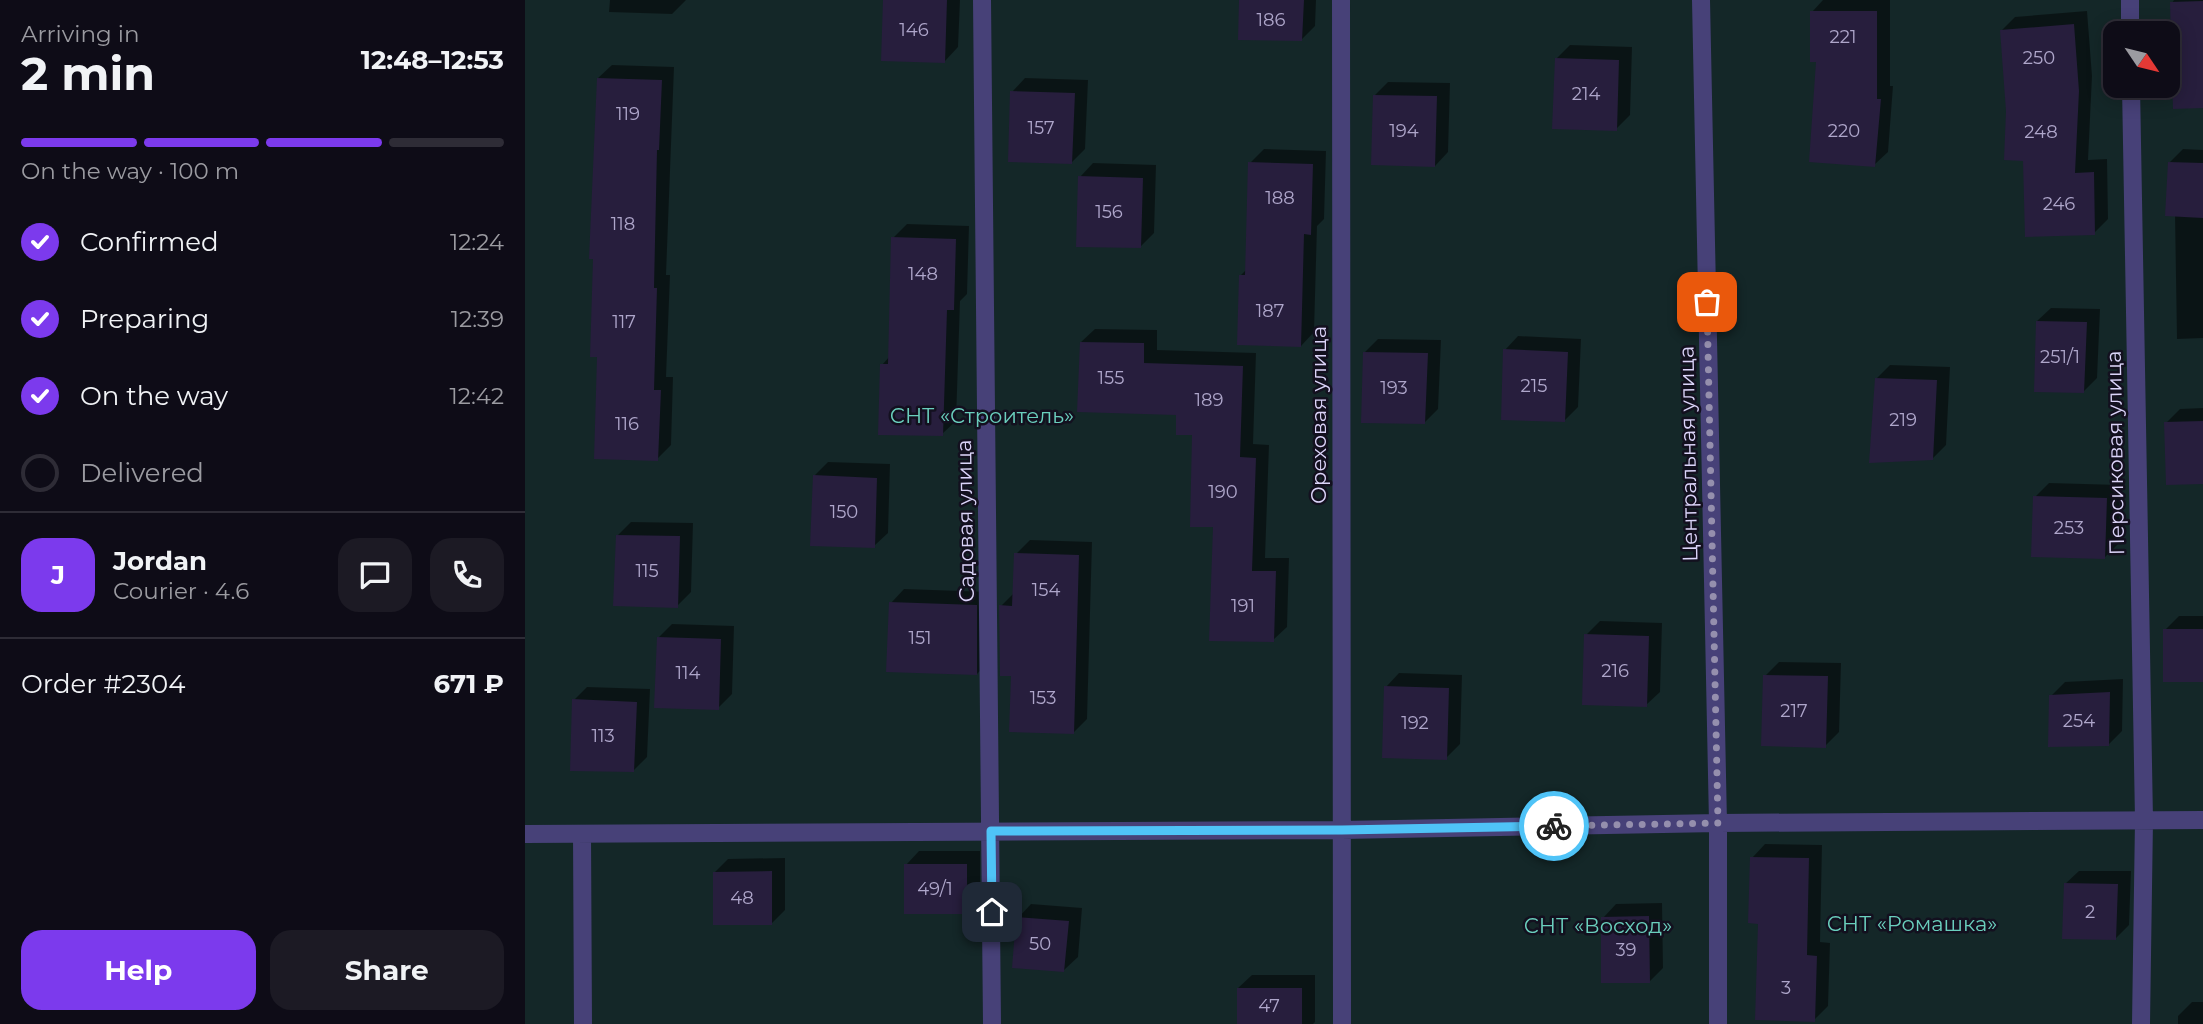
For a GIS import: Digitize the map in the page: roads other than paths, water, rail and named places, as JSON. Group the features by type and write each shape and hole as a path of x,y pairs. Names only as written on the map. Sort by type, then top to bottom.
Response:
{"street":[{"name":"Садовая улица","path":"982,0 992,1024"},
{"name":"Ореховая улица","path":"1341,0 1342,1024"},
{"name":"Центральная улица","path":"1701,0 1718,823 1718,1024"},
{"path":"2130,0 2130,21"},
{"name":"Персиковая улица","path":"2131,98 2144,820 2141,1024"},
{"path":"525,834 1342,830 1718,823 2203,820"},
{"path":"582,834 583,1024"}],"park label":[{"name":"СНТ «Строитель»","path":"982,415"},
{"name":"СНТ «Ромашка»","path":"1912,923"},
{"name":"СНТ «Восход»","path":"1598,925"}]}
